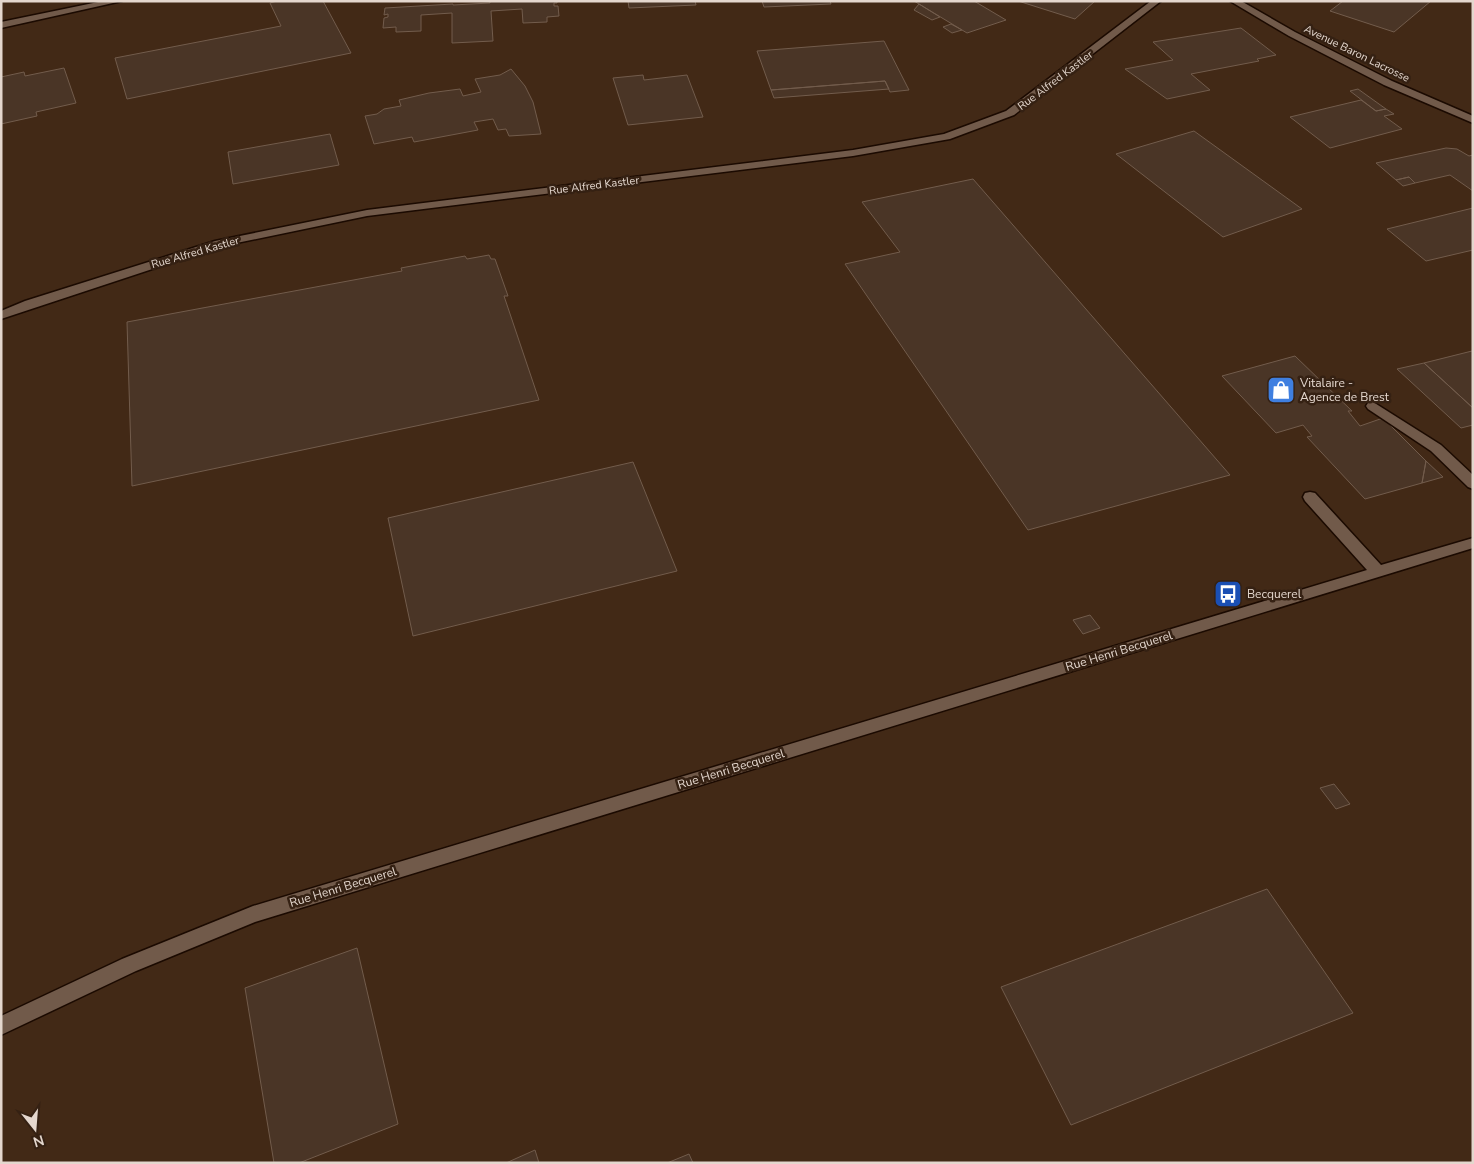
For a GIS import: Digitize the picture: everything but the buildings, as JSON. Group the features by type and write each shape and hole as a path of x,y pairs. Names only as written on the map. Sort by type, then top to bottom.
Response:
{"street":[{"path":"1,25 118,1"},
{"name":"Rue Alfred Kastler","path":"1,315 29,304 219,243 368,213 853,154 946,137 1010,113 1157,1"},
{"name":"Avenue Baron Lacrosse","path":"1234,1 1292,34 1388,83 1473,120"},
{"path":"1373,406 1436,448 1473,484"},
{"path":"1310,497 1378,572"},
{"name":"Rue Henri Becquerel","path":"1,1026 129,965 253,914 1473,543"}],"shaded area":[{"path":"1,1 1473,1 1473,1163 1,1163"}],"place":[{"name":"Vitalaire - Agence de Brest","path":"1281,390"},
{"name":"Becquerel","path":"1228,594"}]}
